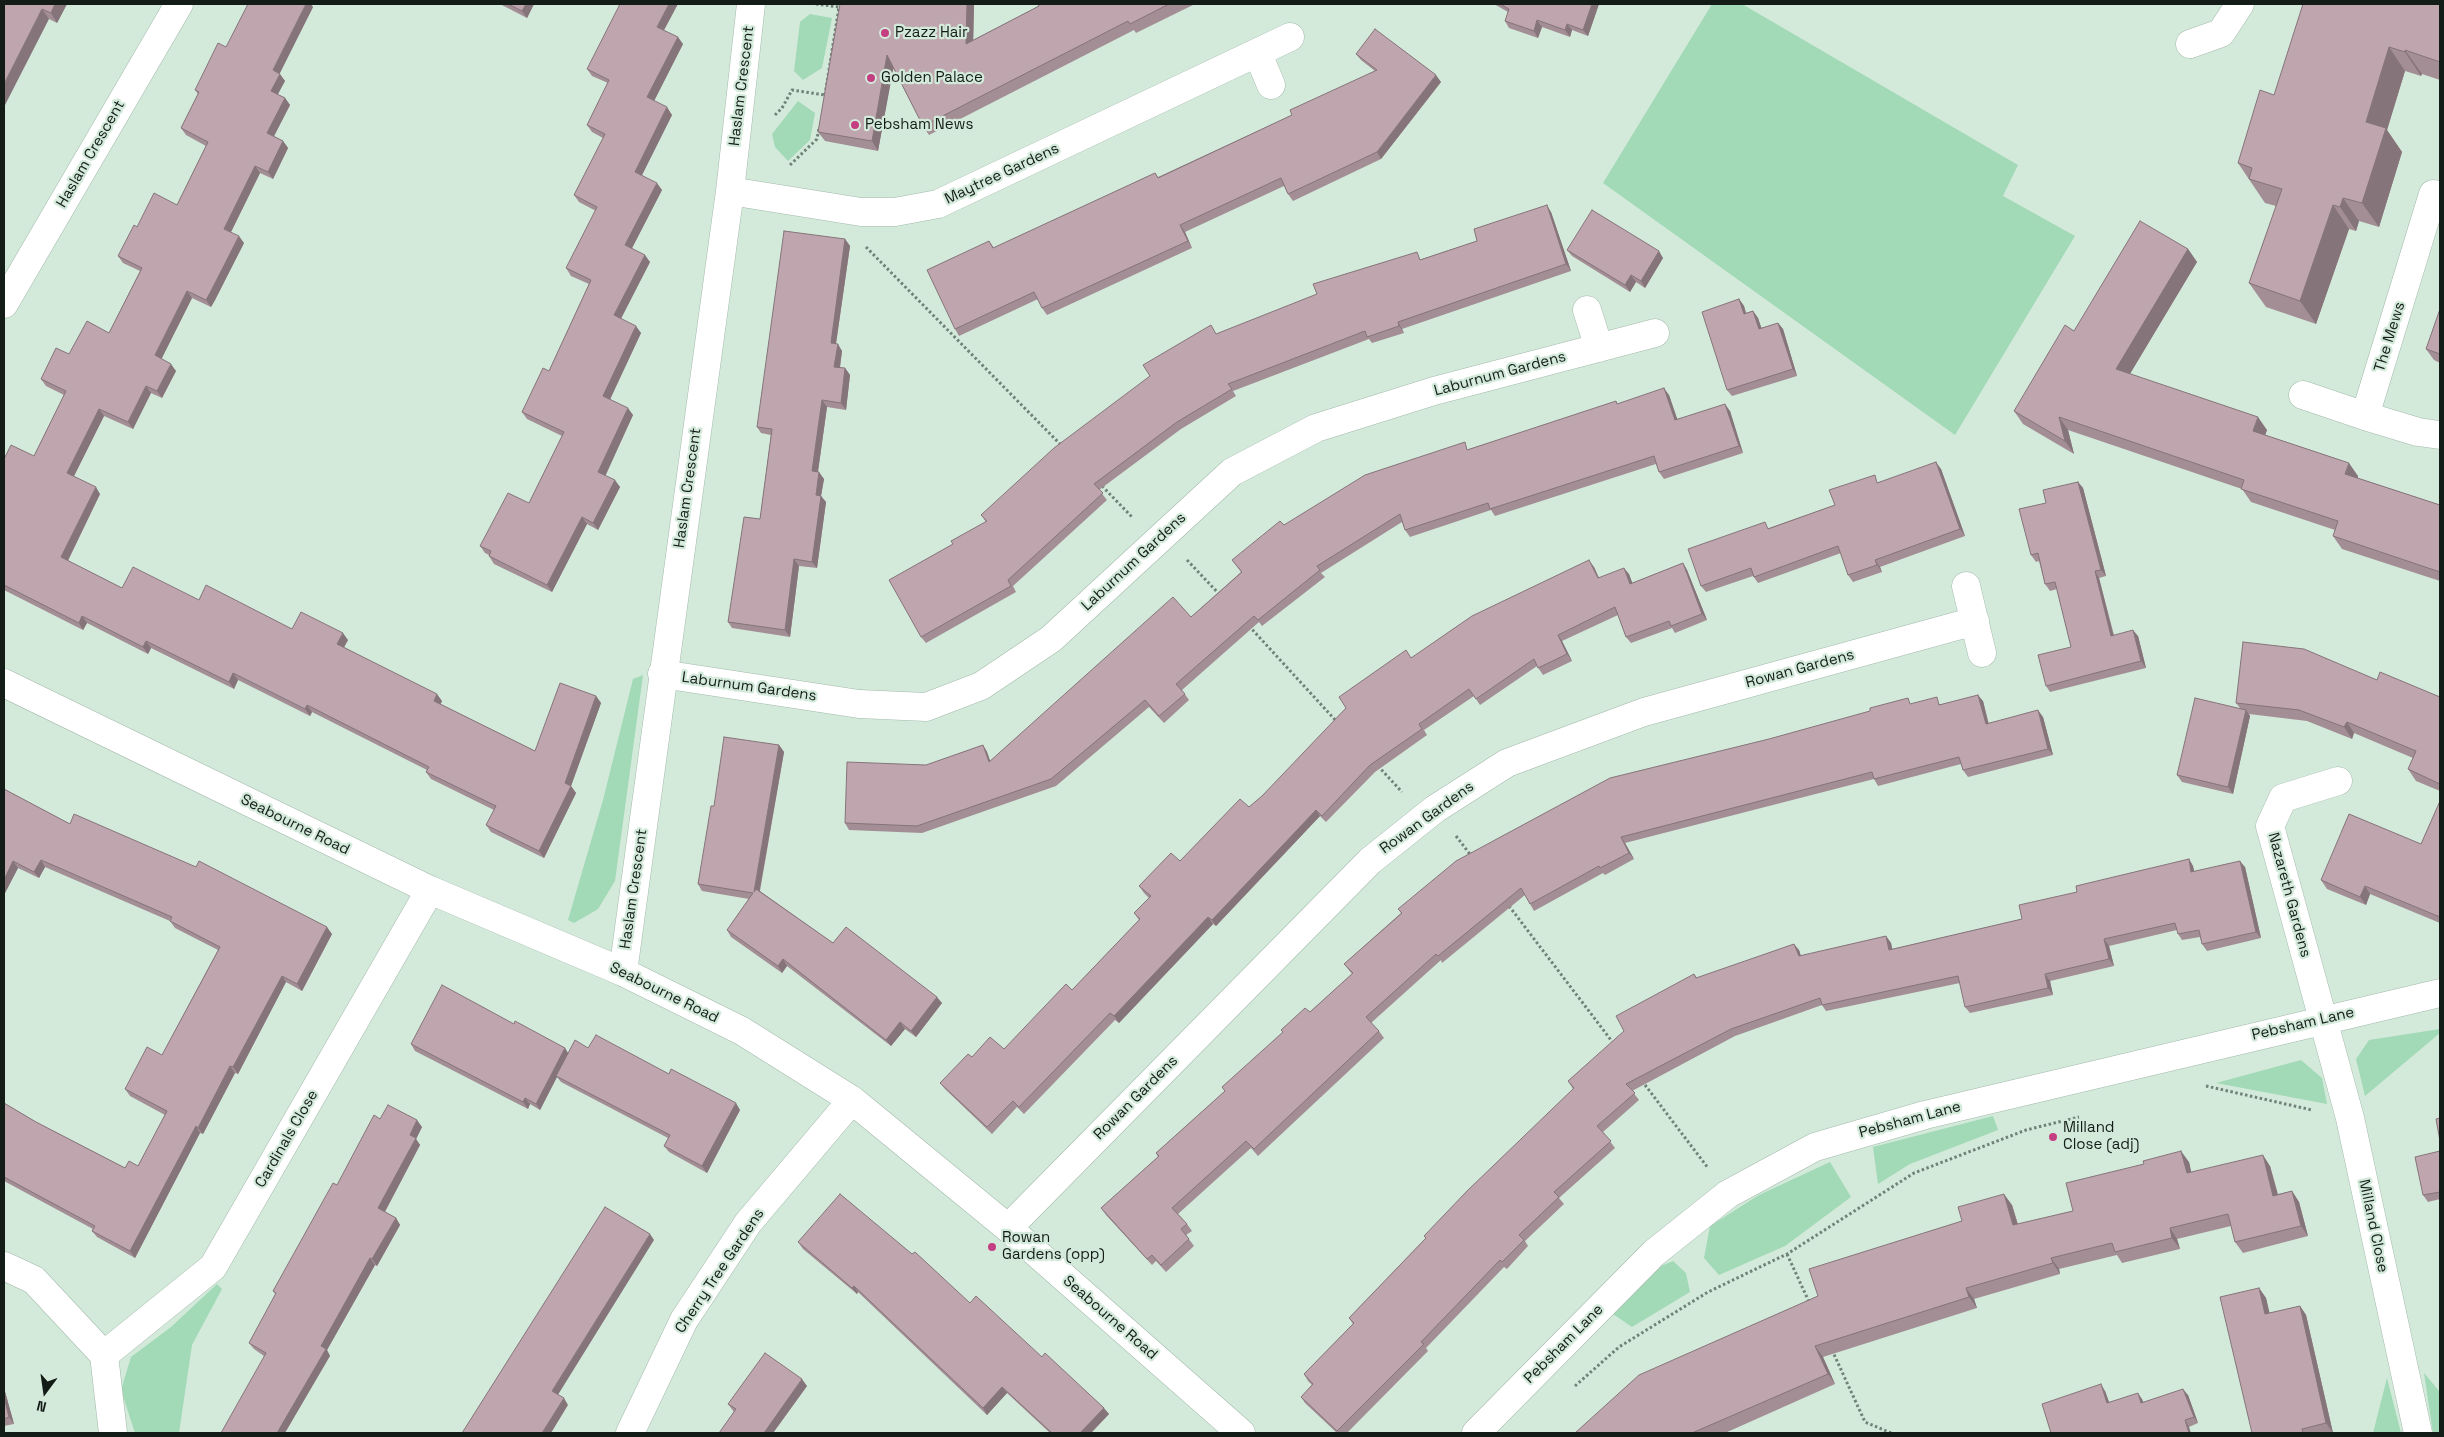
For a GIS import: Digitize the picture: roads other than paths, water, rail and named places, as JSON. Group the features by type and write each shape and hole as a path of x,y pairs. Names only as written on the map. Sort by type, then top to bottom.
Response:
{"street":[{"name":"Haslam Crescent","path":"4,304 179,4"},
{"name":"Haslam Crescent","path":"623,972 662,674 730,190 751,4"},
{"path":"2190,44 2221,33 2240,4"},
{"name":"Maytree Gardens","path":"730,190 861,212 895,212 938,204 1258,54 1290,37"},
{"path":"1258,54 1271,85"},
{"name":"The Mews","path":"2365,416 2434,194"},
{"path":"1587,310 1599,348"},
{"name":"Laburnum Gardens","path":"662,674 859,704 926,707 981,686 1051,639 1232,472 1316,428 1434,391 1655,333"},
{"path":"2303,395 2418,432 2440,435"},
{"path":"1966,586 1982,653"},
{"name":"Rowan Gardens","path":"1008,1228 1370,861 1435,809 1507,762 1644,712 1974,621"},
{"name":"Seabourne Road","path":"4,683 430,890 623,972 742,1031 852,1100 1008,1228 1240,1433"},
{"name":"Nazareth Gardens","path":"2323,1020 2270,826 2283,798 2338,781"},
{"name":"Cardinals Close","path":"104,1356 213,1267 430,890"},
{"name":"Pebsham Lane","path":"1476,1433 1654,1253 1728,1194 1815,1147 1925,1114 2440,993"},
{"name":"Milland Close","path":"2323,1020 2350,1118 2418,1433"},
{"name":"Cherry Tree Gardens","path":"630,1433 684,1320 737,1239 748,1223 852,1100"},
{"path":"4,1266 34,1280 104,1356 113,1433"}],"place":[{"name":"Pzazz Hair","path":"885,33"},
{"name":"Golden Palace","path":"871,78"},
{"name":"Pebsham News","path":"855,125"},
{"name":"Milland Close (adj)","path":"2053,1137"},
{"name":"Rowan Gardens (opp)","path":"992,1247"}]}
